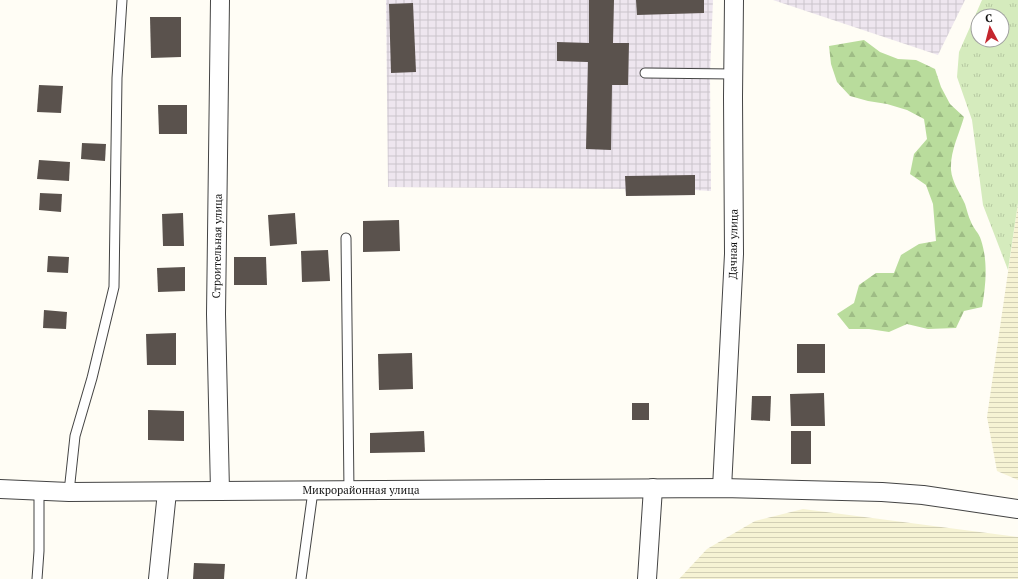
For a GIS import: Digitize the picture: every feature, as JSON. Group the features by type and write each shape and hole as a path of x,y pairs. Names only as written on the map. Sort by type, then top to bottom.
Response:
{"street":[{"name":"Строительная улица","path":"220,0 216,314 220,491"},
{"name":"Дачная улица","path":"722,488 734,254 734,0"},
{"path":"647,579 653,488"},
{"name":"Микрорайонная улица","path":"0,489 69,492 167,492 722,488 923,495 1018,509"},
{"path":"158,579 167,492"}],"lane":[{"path":"69,492 75,436 92,378 114,287 116,78 122,0"},
{"path":"644,73 733,74"},
{"path":"346,238 349,490"},
{"path":"37,579 39,551 39,491"},
{"path":"301,579 313,491"}],"shaded area":[{"path":"386,0 713,0 710,73 711,191 695,190 695,195 626,196 625,189 388,187"},
{"path":"773,0 965,0 938,55"},
{"path":"1018,203 1018,480 997,471 987,417"},
{"path":"803,509 1018,537 1018,579 679,579 707,549 755,521"}],"green space":[{"path":"982,0 1018,0 1018,203 1008,270 983,205 972,120 957,77 959,52 970,27 970,48 1010,48 1010,8 978,8"},
{"path":"864,40 880,52 898,59 916,60 935,69 941,87 950,104 964,117 953,150 951,170 956,187 965,204 970,220 981,240 985,256 986,273 982,307 964,311 956,328 928,329 907,324 889,332 869,329 849,329 837,314 854,303 859,285 876,273 894,273 901,255 919,244 936,241 933,204 926,185 910,174 914,154 927,139 924,119 907,110 850,96 837,82 831,64 829,46"}],"building":[{"path":"589,0 614,0 613,43 629,43 628,85 612,85 611,150 586,149 588,62 557,61 557,42 589,43"},
{"path":"636,0 704,0 704,13 637,15"},
{"path":"413,3 416,72 391,73 389,4"},
{"path":"150,17 181,17 181,57 151,58"},
{"path":"39,85 63,86 61,113 37,112"},
{"path":"158,105 187,105 187,134 159,134"},
{"path":"82,143 106,144 105,161 81,159"},
{"path":"39,160 70,162 69,181 37,179"},
{"path":"695,175 695,195 626,196 625,176"},
{"path":"40,193 62,194 61,212 39,210"},
{"path":"183,213 184,246 163,246 162,214"},
{"path":"295,213 297,244 270,246 268,215"},
{"path":"399,220 400,251 363,252 363,221"},
{"path":"328,250 330,281 302,282 301,251"},
{"path":"48,256 69,257 68,273 47,272"},
{"path":"234,257 266,257 267,285 234,285"},
{"path":"185,267 185,291 158,292 157,268"},
{"path":"44,310 67,312 66,329 43,328"},
{"path":"176,333 176,365 147,365 146,334"},
{"path":"797,344 825,344 825,373 797,373"},
{"path":"412,353 413,389 379,390 378,354"},
{"path":"824,393 825,426 791,426 790,394"},
{"path":"752,396 771,396 770,421 751,420"},
{"path":"632,403 649,403 649,420 632,420"},
{"path":"148,410 184,411 184,441 148,440"},
{"path":"424,431 425,452 370,453 370,433"},
{"path":"791,431 811,431 811,464 791,464"},
{"path":"194,563 225,564 224,579 193,579"}]}
